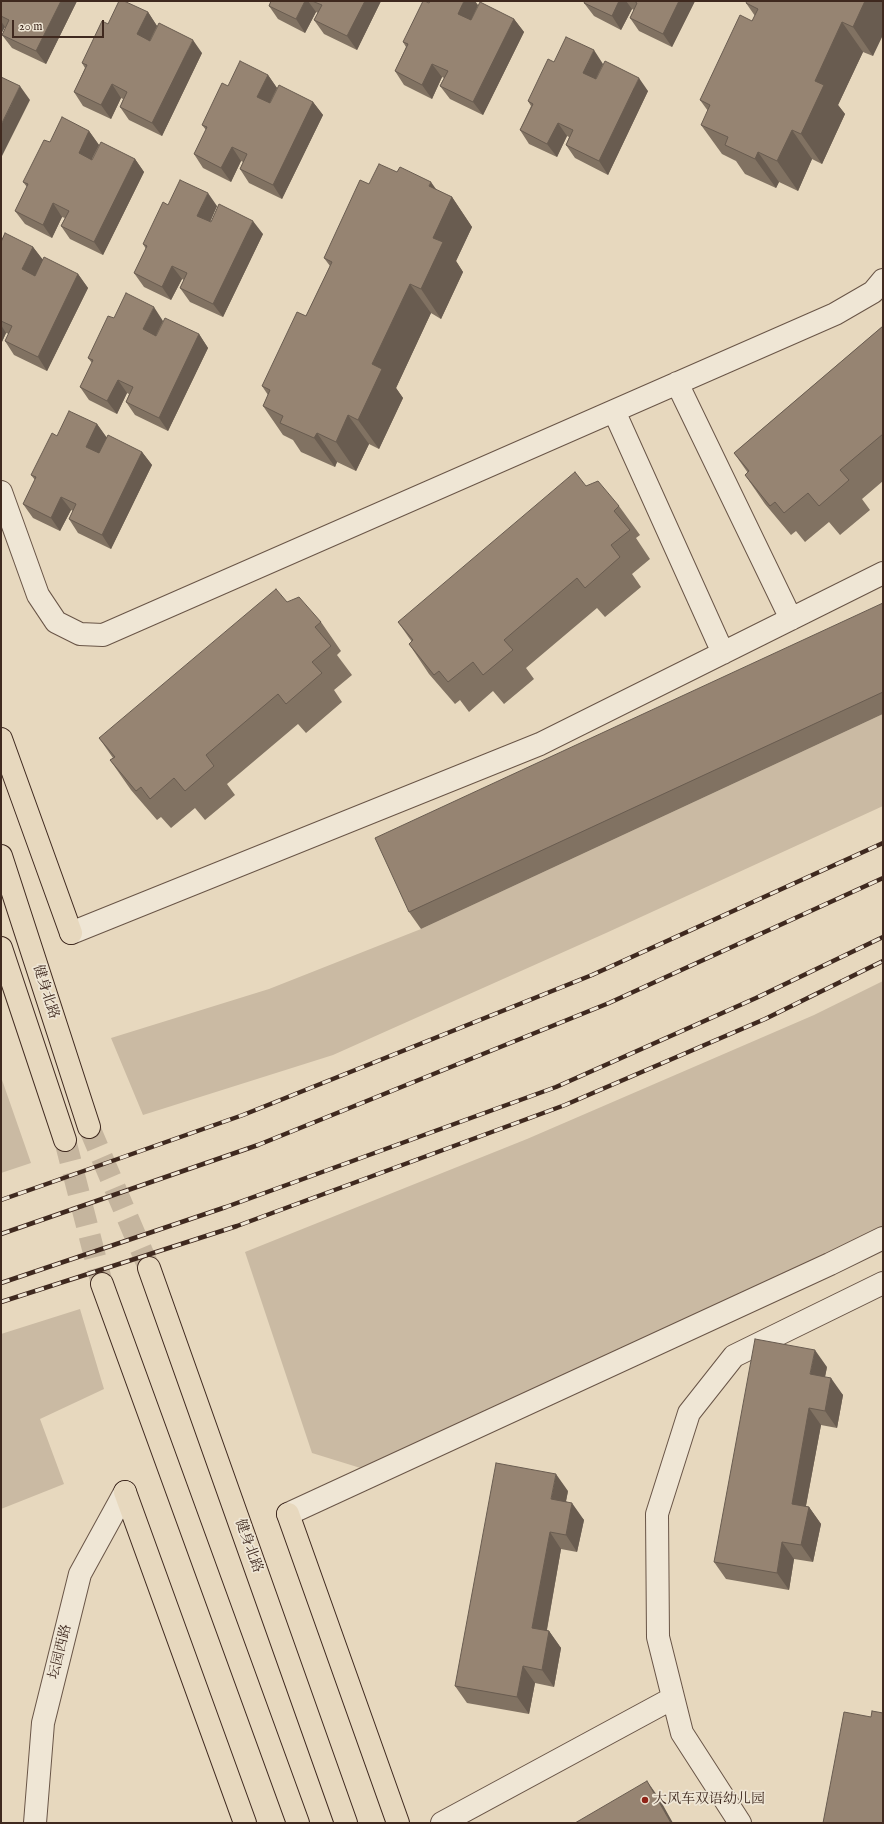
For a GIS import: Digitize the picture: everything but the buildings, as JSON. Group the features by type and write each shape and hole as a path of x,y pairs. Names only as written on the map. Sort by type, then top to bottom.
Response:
{"main road":[{"path":"1,739 71,933"},
{"name":"健身北路","path":"1,856 89,1127"},
{"name":"健身北路","path":"1,948 65,1140"},
{"name":"健身北路","path":"149,1268 346,1823"},
{"path":"102,1284 298,1823"},
{"path":"125,1492 245,1823"},
{"path":"288,1514 398,1823"}],"street":[{"path":"1,492 38,595 56,622 80,634 103,635 835,314 873,292 883,280"},
{"path":"677,383 791,619"},
{"path":"614,411 723,653"},
{"path":"71,933 540,744 883,573"},
{"path":"288,1514 830,1264 883,1238"},
{"path":"740,1823 682,1733 658,1637 657,1514 689,1413 734,1356 883,1283"},
{"name":"坛园西路","path":"35,1823 43,1723 80,1574 125,1492"},
{"path":"442,1823 673,1698"}],"shaded area":[{"path":"883,714 883,806 606,933 333,1055 143,1115 111,1038 269,989 421,929"},
{"path":"883,981 883,1229 664,1328 367,1470 312,1453 245,1252 527,1139 814,1015"},
{"path":"1,1077 31,1163 1,1173"},
{"path":"80,1309 104,1389 40,1419 64,1484 1,1509 1,1334"}],"tunnel":[{"path":"89,1127 149,1268"},
{"path":"65,1140 102,1284"}],"railway":[{"path":"1,1200 243,1115 592,975 883,843"},
{"path":"1,1234 258,1145 609,1003 883,878"},
{"path":"1,1283 226,1207 556,1087 756,998 883,937"},
{"path":"1,1302 237,1226 565,1105 765,1019 883,961"}],"place":[{"name":"大风车双语幼儿园","path":"645,1800"}]}
